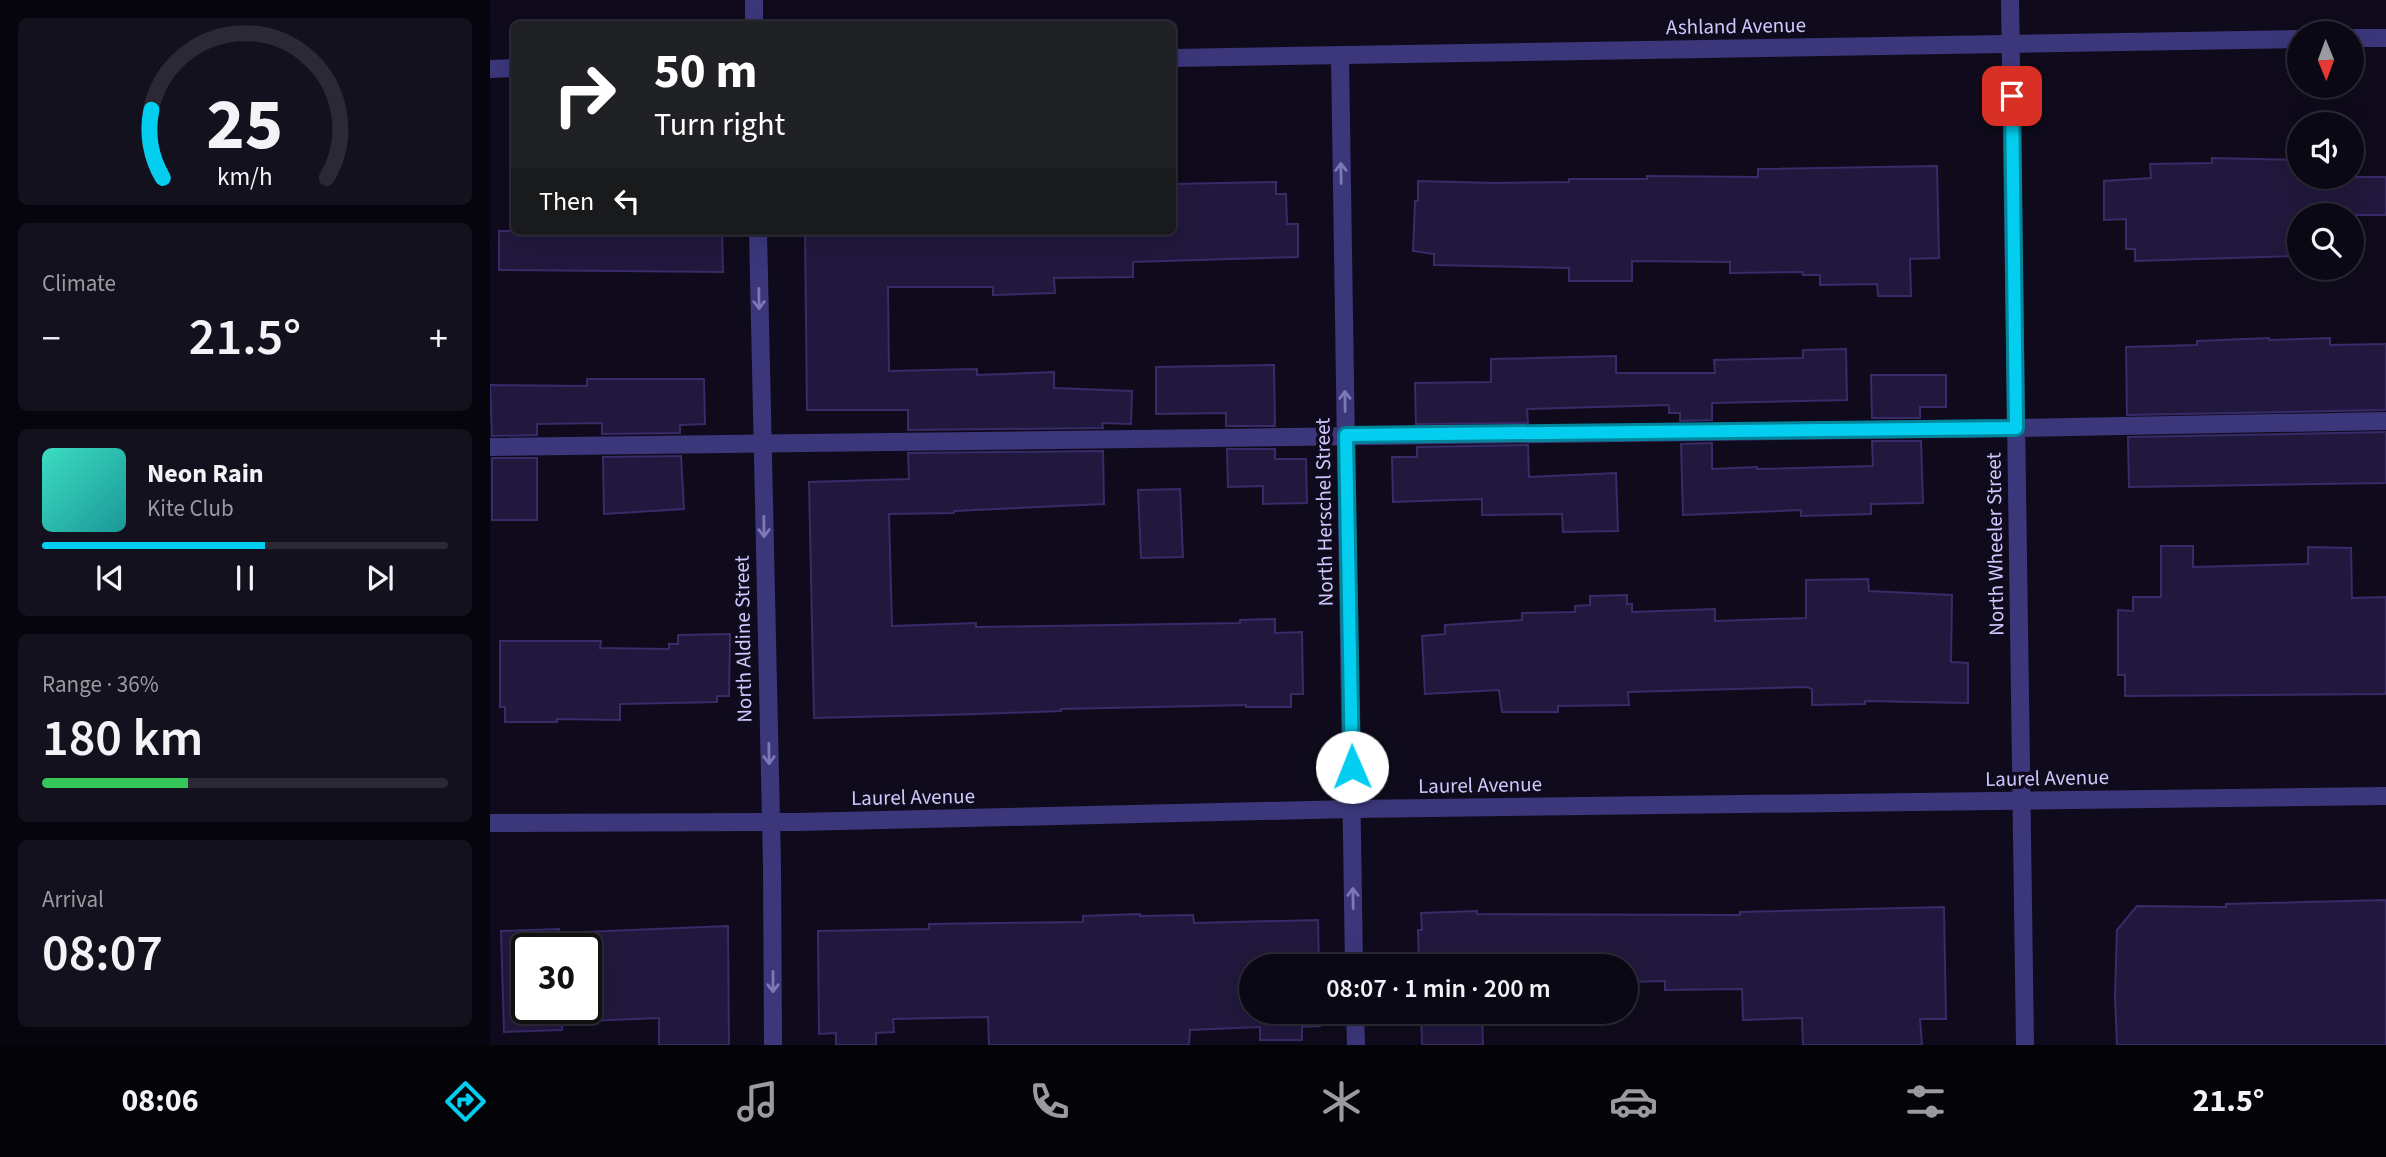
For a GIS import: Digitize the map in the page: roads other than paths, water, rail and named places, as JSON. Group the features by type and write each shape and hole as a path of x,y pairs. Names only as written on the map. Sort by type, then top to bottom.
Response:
{"street":[{"path":"754,0 754,21"},
{"name":"North Wheeler Street","path":"2010,0 2025,1045"},
{"path":"2364,38 2386,38"},
{"name":"Ashland Avenue","path":"1176,58 2287,39"},
{"name":"North Herschel Street","path":"1340,57 1354,954"},
{"path":"490,69 511,68"},
{"name":"North Aldine Street","path":"758,235 771,822 773,1045"},
{"path":"490,447 2386,421"},
{"name":"Laurel Avenue","path":"490,823 771,822 1351,809 2386,796"},
{"path":"1355,1024 1356,1045"}]}
